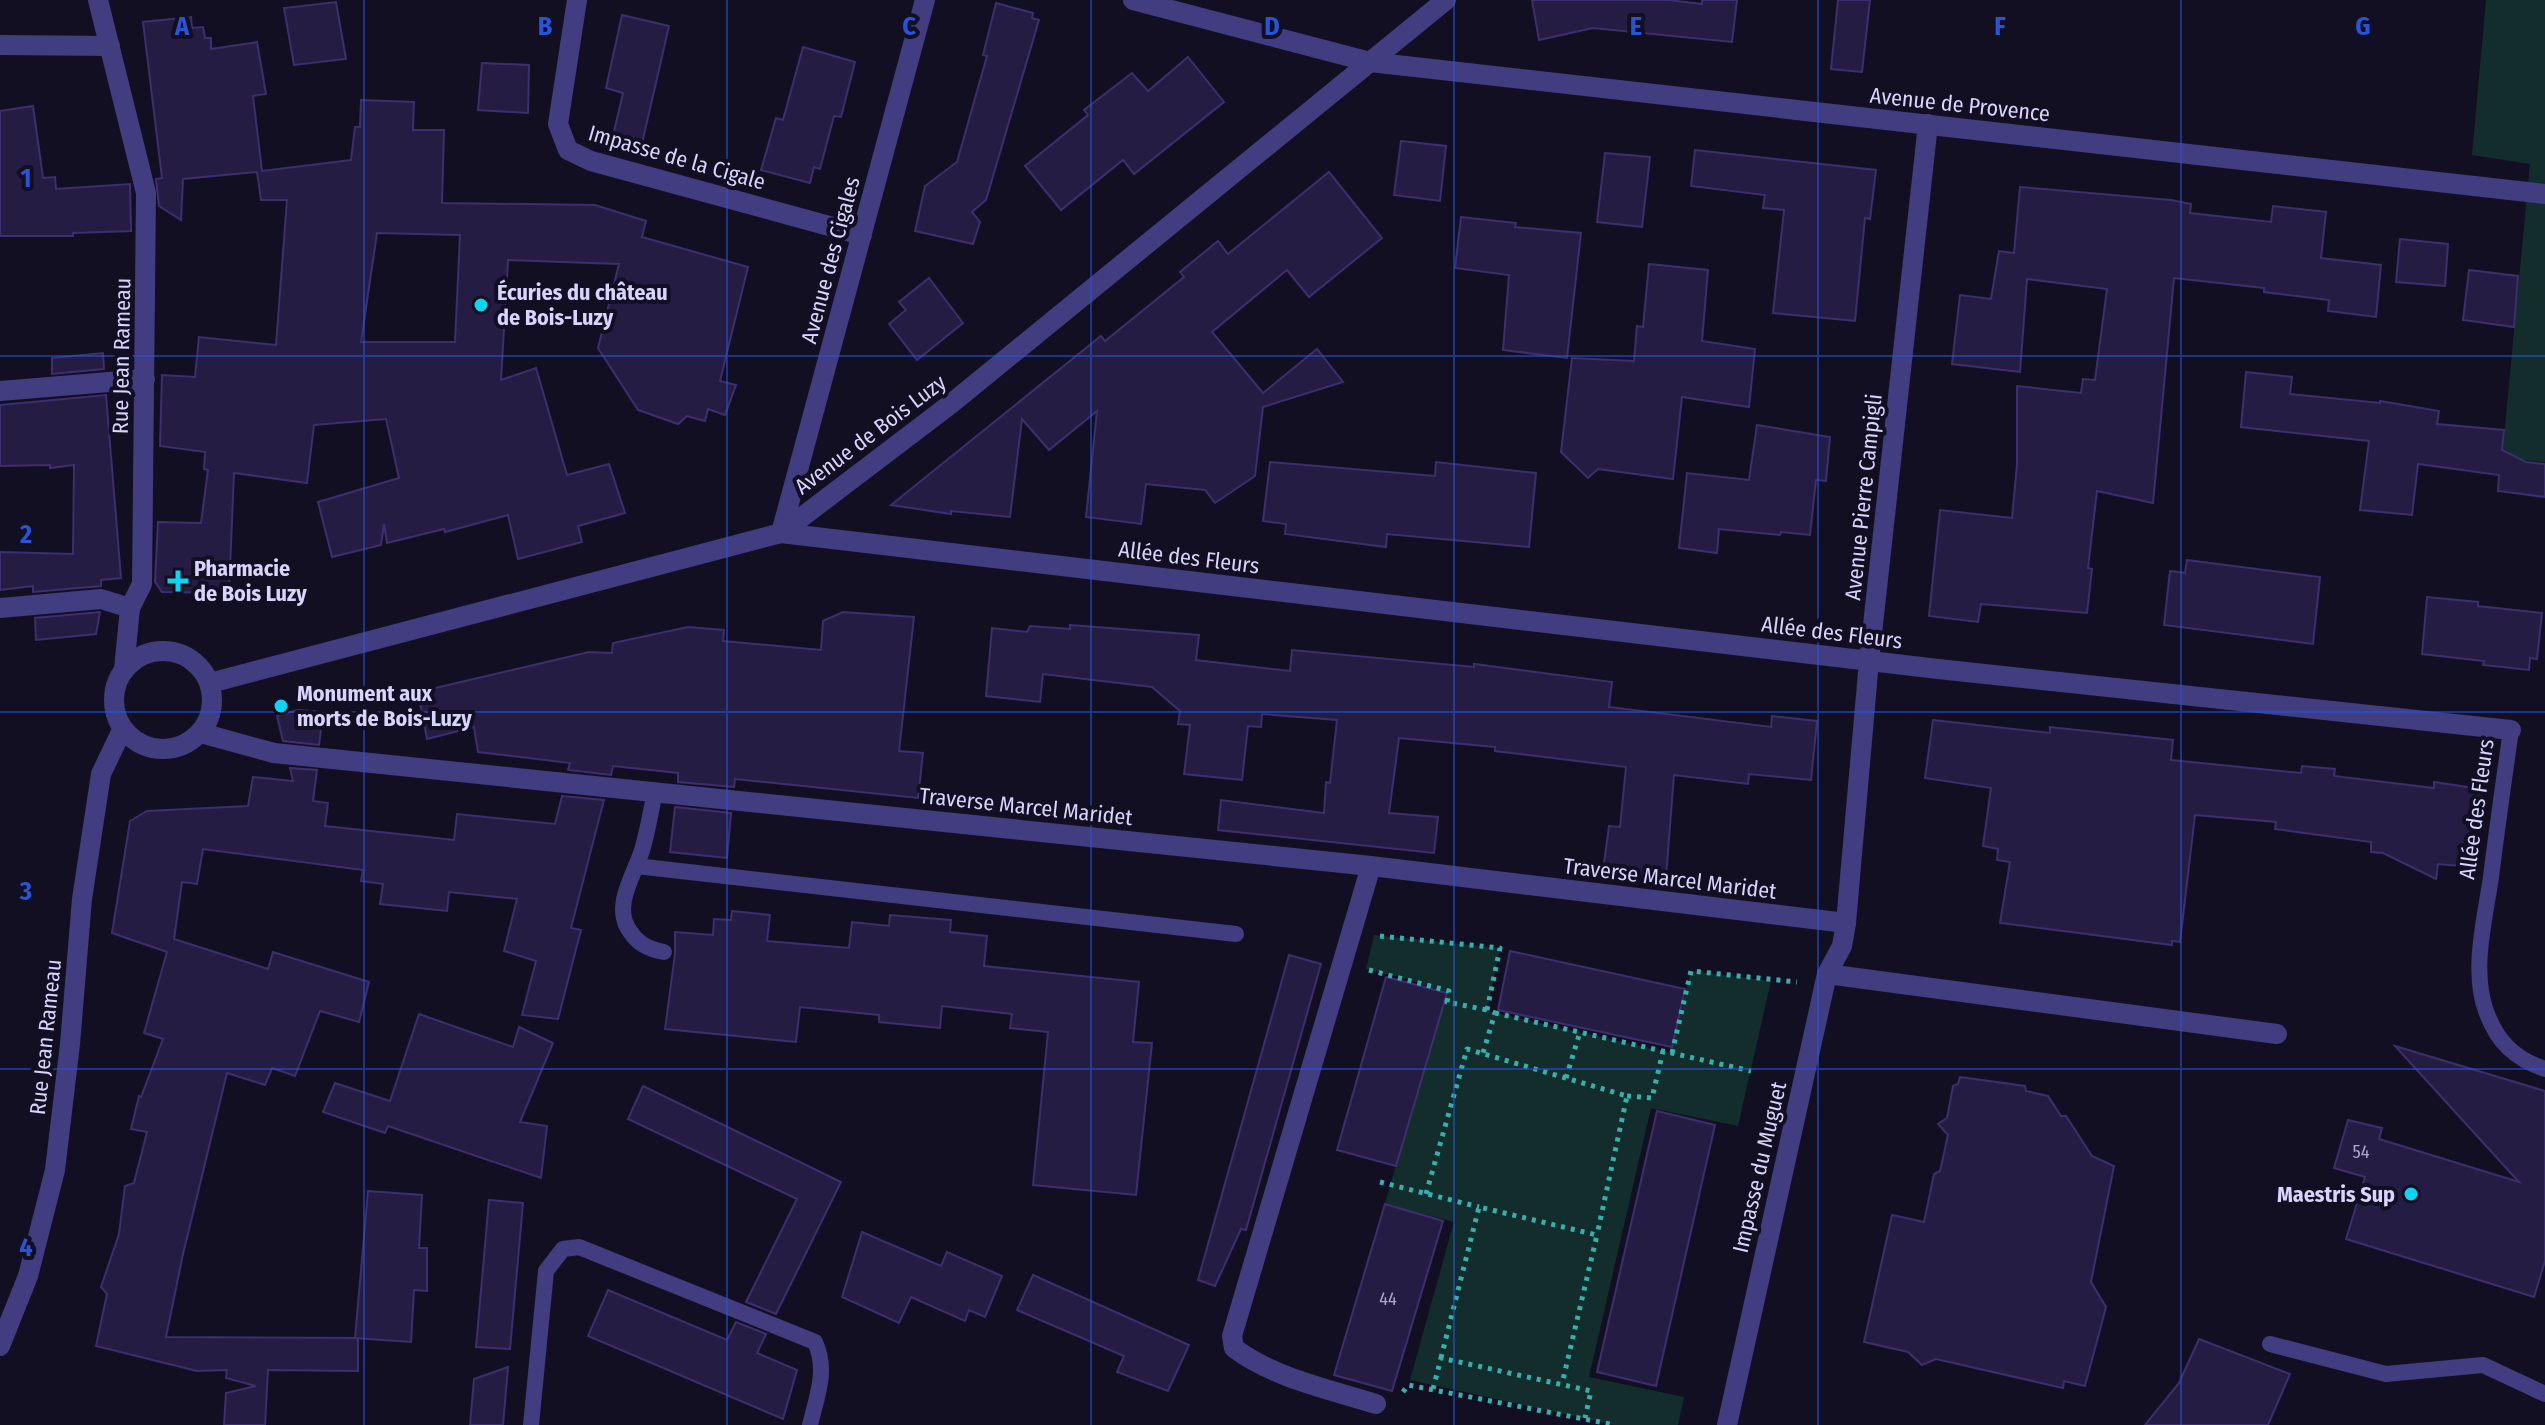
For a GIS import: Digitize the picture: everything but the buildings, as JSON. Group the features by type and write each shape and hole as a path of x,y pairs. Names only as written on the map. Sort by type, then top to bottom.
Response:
{"street":[{"name":"Rue Jean Rameau","path":"98,0 146,193 142,584 130,608 124,669"},
{"name":"Impasse de la Cigale","path":"577,0 558,124 568,150 591,161 862,235"},
{"name":"Avenue des Cigales","path":"781,533 925,0"},
{"name":"Avenue de Provence","path":"1133,0 1370,62 2545,194"},
{"name":"Avenue de Bois Luzy","path":"210,683 781,533 952,403 1446,0"},
{"path":"0,45 110,46"},
{"name":"Avenue Pierre Campigli","path":"1846,923 1869,661 1928,124"},
{"path":"0,391 145,379"},
{"name":"Allée des Fleurs","path":"781,533 1869,661 2511,730"},
{"path":"0,608 101,599 130,608"},
{"path":"171,651 195,662 210,683 213,700 210,717 201,733 183,746 161,751 139,745 122,730 113,710 114,688 124,669 145,653 171,651"},
{"name":"Rue Jean Rameau","path":"0,1346 28,1276 55,1170 84,885 101,774 122,730"},
{"name":"Traverse Marcel Maridet","path":"201,733 274,753 1371,866 1846,923"},
{"path":"1371,866 1232,1336 1234,1348 1249,1360 1305,1382 1376,1404"},
{"name":"Impasse du Muguet","path":"1727,1425 1826,979 1842,946 1846,923"},
{"path":"1826,979 2277,1034"}],"lane":[{"name":"Allée des Fleurs","path":"2511,730 2482,944 2480,982 2486,1010 2500,1039 2523,1061 2545,1069"},
{"path":"655,792 636,866 623,899 623,921 634,939 648,950 664,952"},
{"path":"636,866 1236,934"},
{"path":"531,1425 546,1271 563,1249 579,1247 815,1342 822,1358 822,1376 810,1425"},
{"path":"2270,1344 2386,1374 2483,1365 2545,1394"}],"path":[{"path":"1353,928 1374,935 1500,948 1487,1010"},
{"path":"1342,967 1366,969 1449,991 1447,1002 1751,1071"},
{"path":"1672,1053 1691,971 1826,979"},
{"path":"1483,1053 1495,1013"},
{"path":"1566,1078 1580,1032"},
{"path":"1426,1194 1467,1049 1627,1096 1652,1098 1663,1051"},
{"path":"1562,1384 1627,1096"},
{"path":"1380,1182 1597,1235"},
{"path":"1433,1389 1479,1207"},
{"path":"1441,1358 1591,1391 1585,1418"},
{"path":"1376,1404 1397,1402 1408,1385 1615,1425"}],"green space":[{"path":"2486,0 2545,0 2545,462 2502,458 2530,164 2472,155"},
{"path":"1374,935 1500,948 1487,1011 1671,1053 1691,971 1771,981 1738,1126 1651,1108 1589,1377 1684,1397 1678,1425 1614,1425 1410,1380 1454,1222 1385,1204 1444,992 1366,969"}],"place":[{"name":"Écuries du château de Bois-Luzy","path":"481,305"},
{"name":"Pharmacie de Bois Luzy","path":"178,581"},
{"name":"Monument aux morts de Bois-Luzy","path":"281,706"},
{"name":"Maestris Sup","path":"2411,1194"}]}
